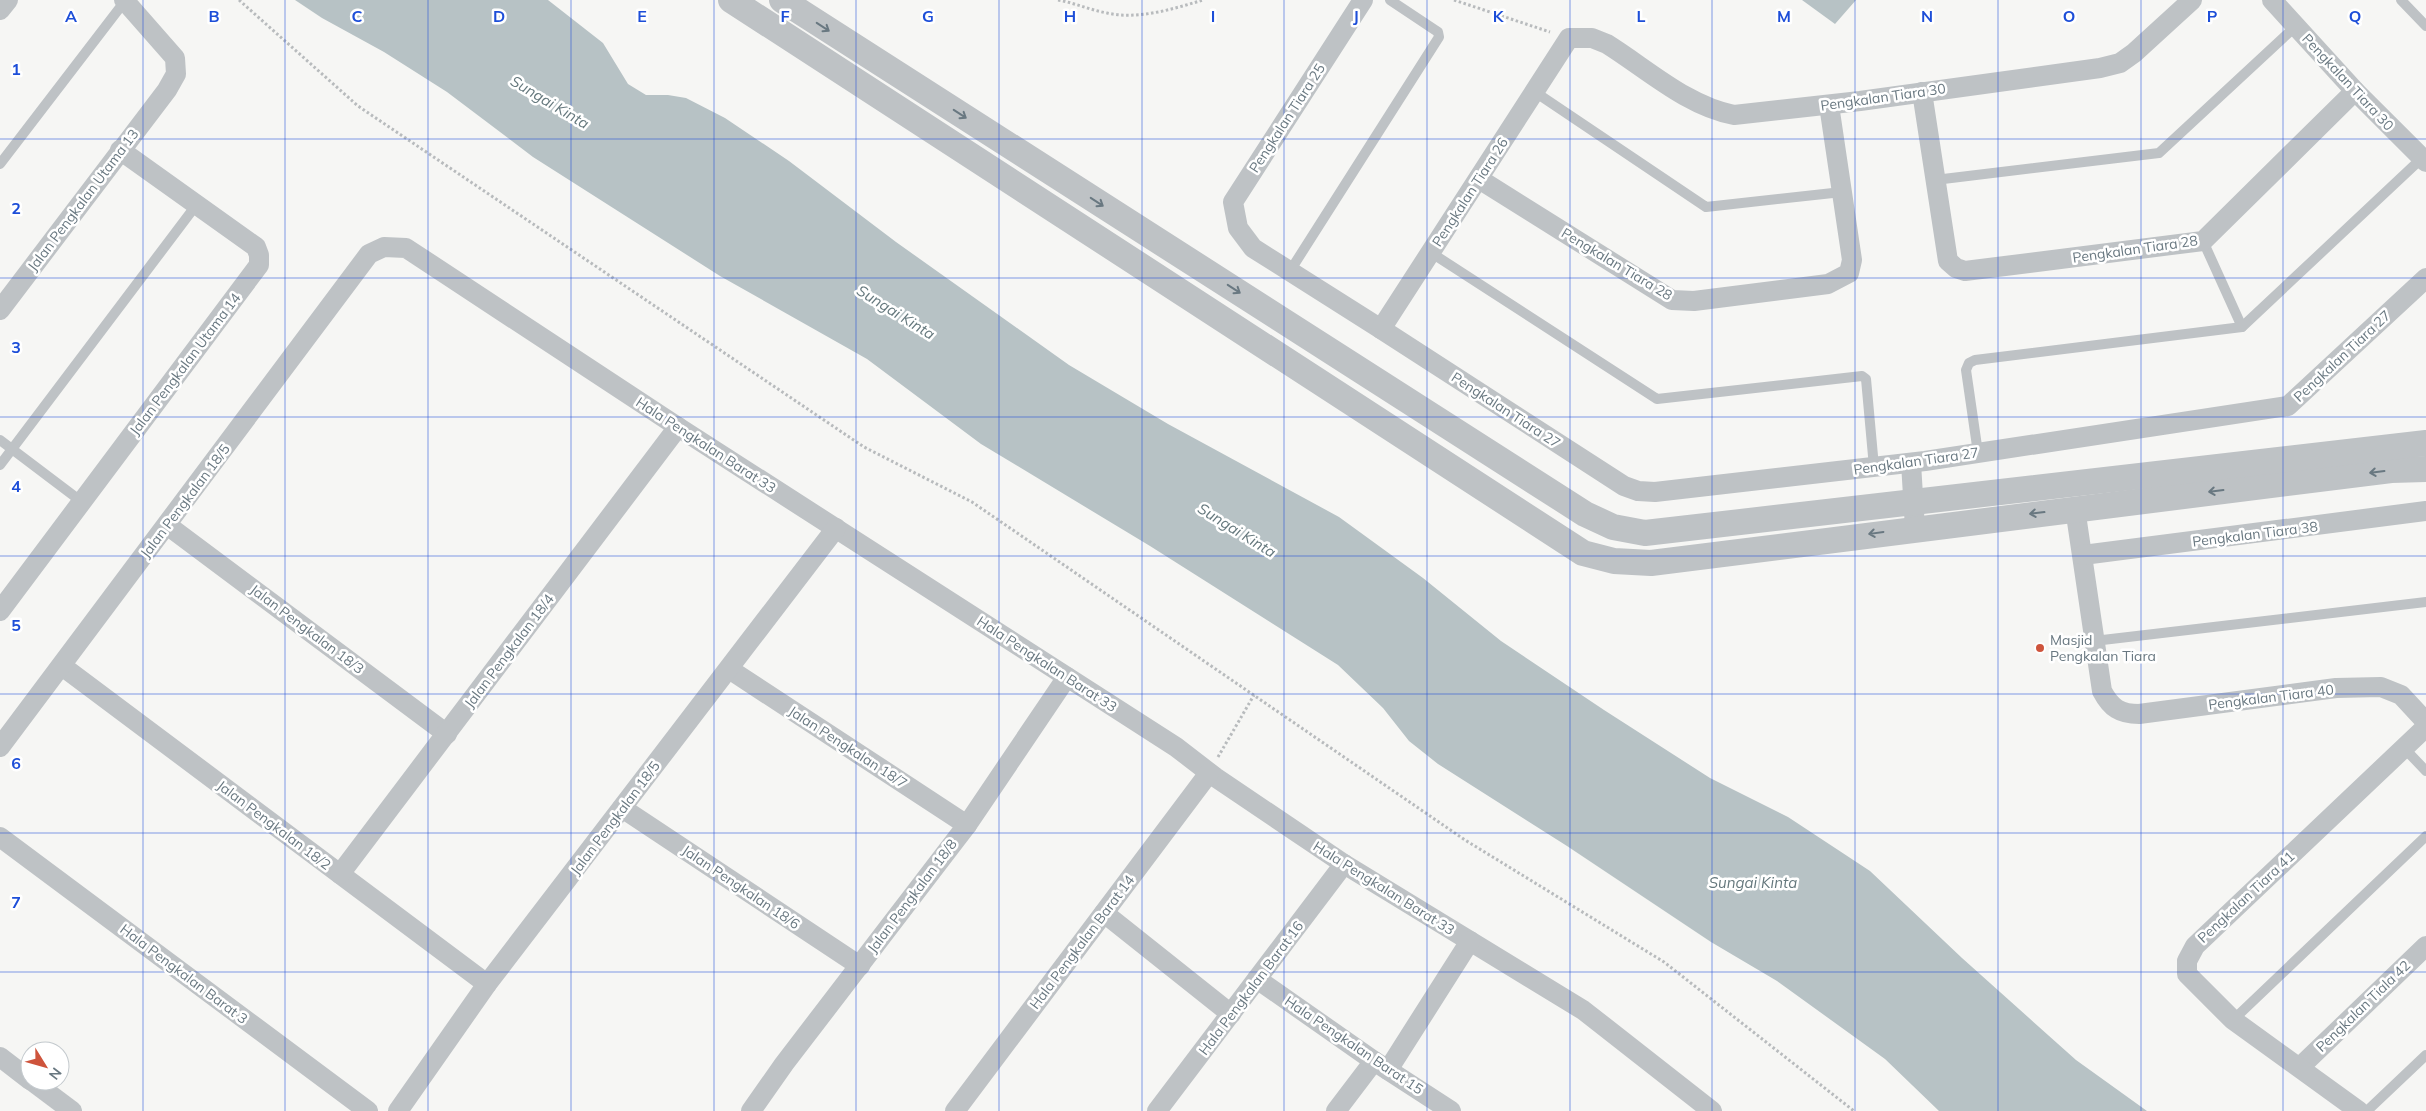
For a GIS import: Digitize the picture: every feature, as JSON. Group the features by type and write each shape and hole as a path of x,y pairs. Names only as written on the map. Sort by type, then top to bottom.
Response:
{"street":[{"path":"0,10 8,0"},
{"name":"Jalan Pengkalan Utama 13","path":"0,310 167,90 176,74 175,58 124,0"},
{"path":"731,0 1582,553 1614,561 1650,563 2075,508 2391,470 2426,469"},
{"path":"782,0 1586,514 1612,527 1645,533 2426,443"},
{"name":"Pengkalan Tiara 25","path":"1246,240 1238,228 1233,202 1363,0"},
{"name":"Pengkalan Tiara 30","path":"1570,38 1592,38 1607,44 1698,103 1717,112 1734,115 1829,105 2100,68 2120,63 2134,53 2192,0"},
{"name":"Pengkalan Tiara 30","path":"2272,0 2355,91 2424,160"},
{"name":"Pengkalan Tiara 26","path":"1390,335 1430,252 1570,38"},
{"name":"Pengkalan Tiara 28","path":"1935,180 1948,261 1956,268 1965,271 2202,241 2355,91"},
{"path":"1922,92 1935,180"},
{"path":"1829,105 1842,192"},
{"name":"Jalan Pengkalan Utama 14","path":"0,611 259,265 259,255 256,247 120,150"},
{"name":"Pengkalan Tiara 28","path":"1479,179 1672,300 1694,301 1828,284 1849,273 1852,260 1842,192"},
{"name":"Pengkalan Tiara 27","path":"1246,240 1253,248 1624,486 1638,491 1655,492 1918,462 2288,406 2426,278"},
{"name":"Hala Pengkalan Barat 33","path":"369,254 384,247 406,248 678,427 1176,748 1209,773 1344,864 1583,1010 1712,1111"},
{"name":"Jalan Pengkalan 18/5","path":"0,747 369,254"},
{"name":"Jalan Pengkalan 18/4","path":"340,874 678,427"},
{"path":"1918,462 1922,527"},
{"path":"2075,508 2094,641"},
{"name":"Pengkalan Tiara 38","path":"2083,554 2309,528 2426,511"},
{"name":"Jalan Pengkalan 18/3","path":"167,525 447,734"},
{"name":"Jalan Pengkalan 18/5","path":"398,1111 488,984 836,528"},
{"name":"Pengkalan Tiara 40","path":"2094,641 2102,691 2107,701 2114,708 2125,714 2139,714 2336,688 2382,687 2401,695 2426,722"},
{"name":"Jalan Pengkalan 18/2","path":"62,666 488,984"},
{"name":"Jalan Pengkalan 18/7","path":"729,669 967,825"},
{"name":"Jalan Pengkalan 18/8","path":"751,1111 967,825 1067,677"},
{"name":"Pengkalan Tiara 41","path":"2359,1111 2234,1020 2187,974 2187,961 2195,946 2426,727"},
{"name":"Hala Pengkalan Barat 14","path":"955,1111 1209,773"},
{"name":"Jalan Pengkalan 18/6","path":"622,808 860,966"},
{"name":"Hala Pengkalan Barat 3","path":"0,837 368,1111"},
{"name":"Hala Pengkalan Barat 16","path":"1158,1111 1344,864"},
{"path":"1104,913 1231,1014"},
{"path":"1336,1111 1381,1066 1470,941"},
{"name":"Pengkalan Tiala 42","path":"2300,1067 2426,946"},
{"name":"Hala Pengkalan Barat 15","path":"1258,979 1381,1066 1451,1111"},
{"path":"0,1057 20,1072"},
{"path":"46,1091 72,1111"}],"lane":[{"path":"0,164 124,0"},
{"path":"1290,271 1439,37 1438,32 1390,0"},
{"path":"2401,0 2426,26"},
{"path":"1935,180 2160,153 2296,26"},
{"path":"1535,92 1706,207 1842,192"},
{"path":"1978,453 1966,370 1969,363 1975,360 2242,327 2424,160"},
{"path":"0,465 197,204"},
{"path":"2202,241 2242,327"},
{"path":"1430,252 1657,398 1862,376 1866,378 1874,467"},
{"path":"0,440 82,502"},
{"path":"2094,641 2426,602"},
{"path":"2404,748 2426,771"},
{"path":"2234,1020 2426,836"},
{"path":"2366,1111 2426,1054"}],"path":[{"path":"239,0 358,106 864,447 972,502 1464,840 1664,962 1854,1111"},
{"path":"1058,0 1107,13 1127,16 1149,13 1203,0"},
{"path":"1454,0 1570,38"},
{"path":"1209,773 1254,695"}],"water":[{"name":"Sungai Kinta","path":"295,0 548,0 603,43 628,84 646,95 668,95 686,98 725,118 789,161 896,242 1069,365 1168,424 1339,517 1423,578 1501,641 1604,710 1710,778 1788,817 1870,871 1962,958 2076,1060 2147,1111 1939,1111 1885,1059 1777,981 1711,942 1567,846 1438,764 1409,741 1383,708 1338,665 1150,546 981,444 867,359 720,276 533,157 447,92 384,52 322,18"},
{"path":"1802,0 1856,0 1835,24"}],"place":[{"name":"Masjid Pengkalan Tiara","path":"2040,648"}]}
